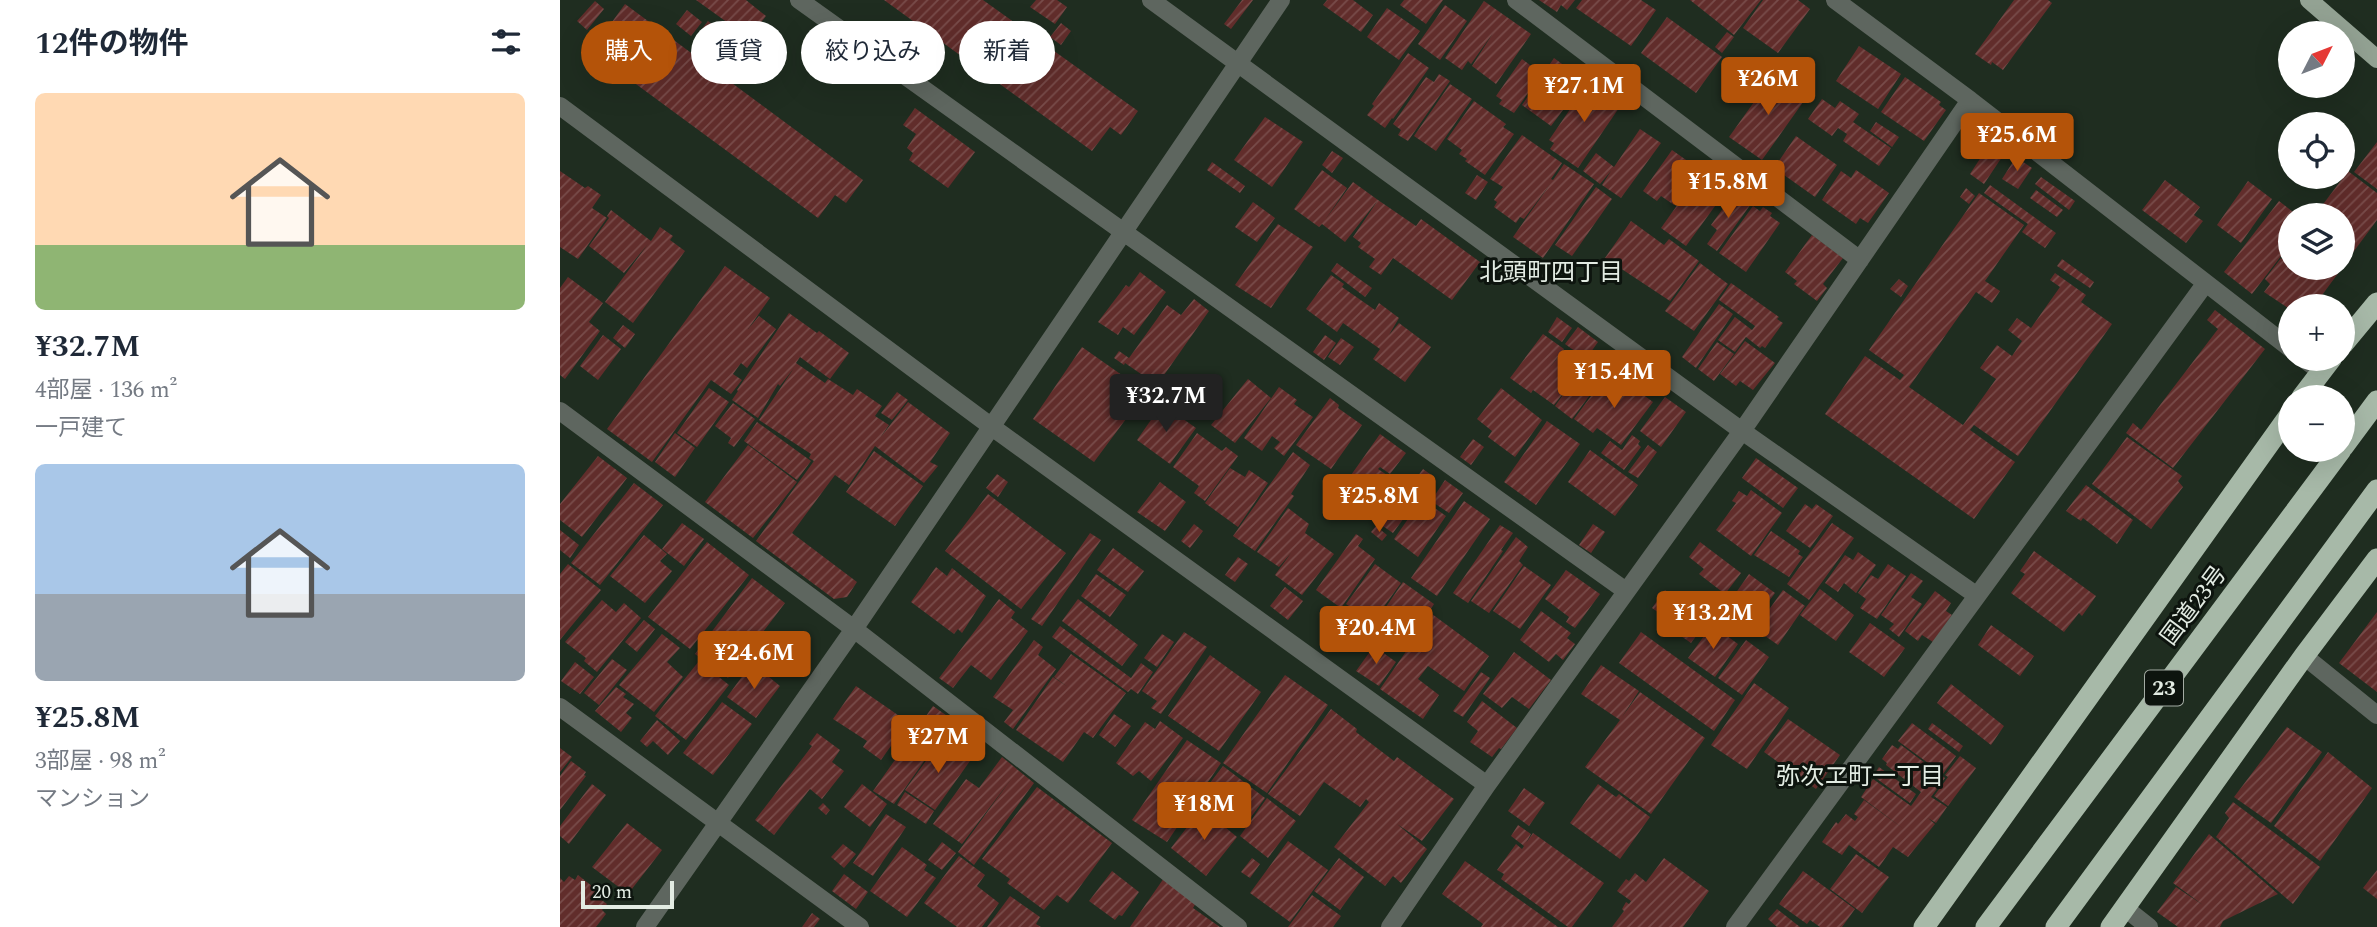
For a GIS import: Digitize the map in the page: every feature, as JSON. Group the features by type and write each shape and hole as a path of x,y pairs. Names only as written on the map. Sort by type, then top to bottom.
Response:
{"highway":[{"path":"2355,330 2377,303"},
{"name":"国道23号","path":"2355,431 2377,401"},
{"path":"1924,927 2278,431"},
{"name":"国道23号","path":"1986,927 2332,462"},
{"name":"23","path":"2056,927 2377,490"},
{"path":"2111,927 2304,656 2377,559"}],"main road":[{"path":"2309,0 2377,59"}],"street":[{"path":"799,0 1626,591"},
{"path":"1151,0 1742,431 1976,595"},
{"path":"645,927 854,629 1281,0"},
{"path":"1516,0 1860,260"},
{"path":"1835,0 1970,100 2278,339"},
{"path":"1390,927 1487,785 1742,431 1970,100"},
{"path":"560,106 992,427 1487,785"},
{"path":"1735,927 2205,284"},
{"path":"560,411 854,629 1238,927"},
{"path":"2304,656 2377,715"},
{"path":"560,706 859,927"},
{"path":"2125,908 2149,927"}],"building":[{"path":"696,0 746,0 766,16 762,21 725,21"},
{"path":"884,0 983,0 1012,21 959,21 959,54 945,44 945,21 913,21"},
{"path":"1036,0 1057,0 1067,7 1055,24 1055,21 1051,21 1030,7"},
{"path":"1242,0 1253,0 1231,29 1224,24"},
{"path":"1327,0 1353,0 1373,15 1361,32 1323,5"},
{"path":"1404,0 1443,0 1426,24 1400,5"},
{"path":"1539,0 1575,0 1567,10 1561,5 1557,12"},
{"path":"1582,0 1641,0 1656,10 1631,46 1576,8"},
{"path":"1690,0 1761,0 1734,35"},
{"path":"1763,0 1798,0 1810,9 1778,53 1743,28"},
{"path":"2014,0 2048,0 2052,3 2003,70 1975,54"},
{"path":"595,1 604,9 594,21 581,21 581,25 577,21"},
{"path":"1484,1 1531,34 1496,84 1472,66 1493,33 1471,64 1468,61 1462,70 1445,58"},
{"path":"625,4 648,21 613,21"},
{"path":"1445,5 1467,21 1440,60 1418,44"},
{"path":"1387,8 1420,31 1399,60 1367,37"},
{"path":"687,10 701,21 691,21 691,36 677,23"},
{"path":"1667,17 1722,57 1696,93 1641,53"},
{"path":"1061,23 1071,31 1061,45 1055,41 1055,31"},
{"path":"1727,32 1734,37 1722,53 1715,47"},
{"path":"677,42 691,53 691,84 733,84 863,180 846,203 835,195 818,218 636,84 677,84"},
{"path":"1859,46 1901,74 1878,109 1836,81"},
{"path":"1055,52 1138,111 1121,135 1110,127 1092,151 1000,84 1055,84"},
{"path":"1408,53 1429,68 1385,128 1367,115"},
{"path":"1554,58 1585,81 1551,126 1522,105"},
{"path":"1522,59 1538,71 1534,76 1538,79 1514,113 1499,104 1502,100 1496,96"},
{"path":"1439,74 1450,81 1408,141 1398,135 1401,130 1393,124 1426,77 1434,82"},
{"path":"1774,74 1806,98 1762,160 1729,137"},
{"path":"1905,77 1941,102 1939,105 1946,110 1924,141 1881,112"},
{"path":"1590,80 1621,105 1578,168 1550,149 1554,143 1549,140"},
{"path":"1450,84 1472,99 1436,151 1414,136"},
{"path":"1822,99 1835,108 1840,101 1859,114 1853,122 1891,148 1879,166 1843,141 1847,134 1838,128 1832,136 1808,119"},
{"path":"1474,101 1506,124 1503,127 1514,134 1485,175 1465,161 1467,159 1459,154 1462,150 1447,139"},
{"path":"915,108 975,152 948,188 909,160 913,153 907,148 916,134 903,125"},
{"path":"1265,117 1303,142 1272,187 1234,160"},
{"path":"1876,122 1899,137 1892,147 1870,131"},
{"path":"1640,129 1661,143 1621,198 1602,185 1611,171 1600,184 1583,171 1596,153 1614,167"},
{"path":"1985,132 2008,148 1984,184 1970,174 1983,154 1974,148"},
{"path":"1522,135 1562,163 1551,179 1553,180 1564,164 1594,184 1543,258 1513,237 1551,183 1524,219 1520,217 1516,223 1494,207 1497,202 1494,200 1503,187 1490,179"},
{"path":"1796,136 1837,165 1815,197 1774,168"},
{"path":"2377,142 2377,189 2355,171"},
{"path":"1672,150 1699,169 1674,205 1661,196 1657,201 1643,191"},
{"path":"1332,151 1343,158 1332,173 1322,165"},
{"path":"2016,157 2032,168 2018,189 2002,179"},
{"path":"1212,162 1245,186 1240,193 1207,170"},
{"path":"1322,170 1347,188 1325,220 1353,182 1378,200 1345,242 1322,224 1319,227 1294,209"},
{"path":"1856,170 1889,193 1868,223 1860,218 1856,224 1822,200 1841,171 1851,178"},
{"path":"560,171 601,195 592,208 607,218 578,259 560,247"},
{"path":"1700,173 1726,191 1686,246 1661,228"},
{"path":"1477,175 1488,182 1476,200 1465,193"},
{"path":"2355,176 2377,193 2377,220 2355,250 2355,203 2324,203 2334,189 2355,189"},
{"path":"2041,177 2075,201 2069,210 2035,184"},
{"path":"2165,180 2200,207 2194,215 2203,221 2186,243 2142,210"},
{"path":"2248,181 2272,199 2241,243 2217,225"},
{"path":"1990,185 2056,233 2045,248 2022,232 2028,224 1984,193"},
{"path":"1596,187 1612,199 1572,256 1555,245"},
{"path":"1966,188 1975,196 1969,204 1960,197"},
{"path":"2036,190 2063,210 2057,217 2030,198"},
{"path":"1735,192 1751,204 1717,251 1707,244 1717,230 1711,225"},
{"path":"1979,193 2024,225 1985,281 2000,291 1992,303 1976,292 1909,387 1963,425 1996,379 1980,368 1997,345 2012,356 2022,341 2008,330 2017,318 2031,328 2060,287 2050,280 2055,273 2086,295 2081,302 2112,324 2018,456 1974,425 1970,430 2015,462 1974,519 1825,414 1865,356 1900,380 1904,375 1869,350"},
{"path":"1378,200 1416,226 1421,219 1480,262 1452,300 1393,258 1381,275 1369,267 1375,259 1358,247 1361,243 1353,237"},
{"path":"2279,201 2282,203 2278,203 2278,260 2252,294 2224,272"},
{"path":"1253,202 1275,218 1257,242 1235,227"},
{"path":"1753,206 1760,211 1763,207 1780,223 1746,272 1719,253"},
{"path":"611,210 651,241 660,227 673,236 670,240 685,251 633,323 605,302 648,244 624,273 589,246 609,218 607,216"},
{"path":"1631,221 1664,245 1669,239 1699,261 1670,301 1605,258"},
{"path":"1278,224 1313,247 1271,308 1235,285"},
{"path":"1812,235 1843,258 1823,284 1827,288 1817,301 1794,284 1797,281 1785,272"},
{"path":"2062,259 2094,282 2090,288 2057,266"},
{"path":"2278,262 2278,280 2333,280 2323,294 2278,294 2278,301 2264,292 2270,284 2265,279"},
{"path":"1337,263 1372,288 1365,297 1331,271"},
{"path":"1700,263 1728,284 1694,331 1665,311"},
{"path":"725,266 770,298 748,329 759,316 776,329 747,368 741,363 733,374 742,380 731,394 711,380 652,462 607,429"},
{"path":"1140,272 1166,292 1134,335 1123,327 1118,335 1098,322 1126,285 1129,287"},
{"path":"1331,275 1344,284 1342,287 1375,310 1379,303 1399,318 1389,335 1399,323 1431,347 1405,382 1373,359 1380,349 1343,323 1337,332 1306,309"},
{"path":"568,277 603,303 589,322 600,331 565,379 560,375 560,288"},
{"path":"1899,279 1908,286 1901,297 1890,289"},
{"path":"1731,283 1779,317 1777,319 1783,323 1765,348 1760,348 1746,337 1735,352 1718,340 1735,317 1752,330 1755,326 1719,300"},
{"path":"1194,299 1209,311 1157,385 1114,358 1119,351 1129,358 1167,305 1181,315"},
{"path":"1719,304 1733,314 1696,368 1682,357"},
{"path":"2215,310 2265,349 2173,468 2126,433 2133,423 2141,430 2218,329 2207,320"},
{"path":"789,313 849,353 830,379 800,357 796,363 825,383 828,379 853,395 857,389 882,406 875,416 889,425 880,438 908,402 950,433 930,462 938,466 924,483 875,446 849,485 835,475 792,533 857,582 847,597 834,599 756,541 814,461 809,458 811,454 759,420 794,368 780,386 778,384 758,418 732,400"},
{"path":"1557,317 1572,328 1562,342 1548,332"},
{"path":"623,325 635,334 625,348 613,338"},
{"path":"1578,327 1598,342 1586,359 1565,344"},
{"path":"1543,334 1564,349 1548,370 1564,350 1602,379 1572,419 1555,406 1573,381 1554,405 1510,378"},
{"path":"603,335 621,349 598,380 580,366"},
{"path":"1325,335 1336,343 1324,360 1313,352"},
{"path":"1341,338 1354,347 1340,365 1328,357"},
{"path":"1745,341 1775,363 1753,390 1740,381 1736,386 1720,374"},
{"path":"1717,342 1734,354 1714,381 1698,369"},
{"path":"1082,347 1146,392 1094,462 1033,419"},
{"path":"1605,377 1626,391 1630,385 1653,402 1621,445 1597,428 1593,433 1574,419"},
{"path":"1248,379 1271,398 1235,443 1211,425"},
{"path":"1279,387 1297,400 1294,404 1313,417 1284,456 1274,448 1280,442 1272,436 1262,451 1244,438"},
{"path":"709,388 729,402 697,447 677,433"},
{"path":"1501,388 1542,420 1515,457 1488,437 1492,431 1477,419"},
{"path":"897,392 908,400 892,420 881,413"},
{"path":"1665,397 1686,412 1661,447 1640,431"},
{"path":"1330,398 1339,405 1338,408 1362,425 1331,469 1296,445"},
{"path":"733,403 755,419 734,447 728,443 731,438 715,426"},
{"path":"1162,404 1196,428 1170,464 1137,440"},
{"path":"1547,421 1580,444 1536,505 1504,482"},
{"path":"757,422 811,461 797,480 744,441"},
{"path":"675,433 695,448 675,477 655,462"},
{"path":"1197,433 1222,451 1226,447 1238,456 1205,501 1194,493 1199,486 1173,467"},
{"path":"1380,434 1406,453 1390,474 1380,467 1378,469 1390,477 1362,517 1357,520 1332,502"},
{"path":"1632,435 1640,441 1638,444 1641,447 1624,470 1601,453 1610,441 1622,450"},
{"path":"2127,437 2182,476 2178,481 2183,487 2151,529 2092,484"},
{"path":"1473,439 1484,447 1471,465 1460,457"},
{"path":"748,445 797,482 753,538 705,502"},
{"path":"1648,445 1657,452 1638,478 1628,472"},
{"path":"1590,450 1638,485 1615,516 1568,482"},
{"path":"874,451 923,486 895,526 846,492"},
{"path":"1293,452 1310,465 1291,494 1294,496 1255,551 1233,536"},
{"path":"598,456 627,478 582,537 560,520 560,504"},
{"path":"1756,458 1798,488 1783,508 1742,478"},
{"path":"1230,468 1245,477 1249,470 1268,483 1238,527 1205,503"},
{"path":"1423,469 1434,477 1423,492 1412,484"},
{"path":"997,474 1008,482 998,497 986,488"},
{"path":"1394,478 1420,496 1393,533 1368,516"},
{"path":"1445,480 1463,493 1449,513 1431,501"},
{"path":"1160,482 1186,502 1165,531 1137,512"},
{"path":"634,483 663,505 600,585 571,563"},
{"path":"2086,485 2133,520 2117,544 2083,518 2081,521 2066,511"},
{"path":"1751,490 1782,513 1751,556 1716,530 1736,503 1732,501 1739,491 1747,496"},
{"path":"988,494 1066,553 1021,609 945,551"},
{"path":"1422,499 1446,516 1418,557 1394,539"},
{"path":"1464,501 1490,519 1437,596 1411,578"},
{"path":"1805,504 1812,509 1816,504 1833,516 1810,548 1786,531"},
{"path":"1288,508 1309,524 1305,533 1334,554 1302,595 1275,575 1291,553 1279,567 1257,552"},
{"path":"682,523 704,539 684,566 662,549"},
{"path":"1832,523 1854,538 1809,600 1787,584"},
{"path":"1194,524 1203,531 1190,548 1181,541"},
{"path":"1593,524 1605,532 1591,553 1579,545"},
{"path":"1500,525 1513,533 1468,603 1453,593"},
{"path":"1376,526 1387,535 1382,541 1371,532"},
{"path":"560,530 579,545 570,558 560,550"},
{"path":"1771,531 1800,551 1798,554 1803,557 1789,577 1754,555"},
{"path":"1090,533 1101,540 1042,626 1031,619"},
{"path":"1356,534 1363,539 1358,546 1375,559 1341,608 1316,590"},
{"path":"644,535 667,554 660,561 672,571 645,603 610,576"},
{"path":"1516,537 1528,547 1519,561 1523,565 1489,613 1471,601"},
{"path":"707,542 749,575 690,649 648,617"},
{"path":"1700,542 1741,573 1725,594 1699,574 1704,569 1689,557"},
{"path":"1113,548 1144,571 1128,592 1097,570"},
{"path":"2034,551 2096,596 2082,616 2079,613 2064,632 2011,593 2025,574 2020,571"},
{"path":"1858,552 1876,565 1856,593 1844,583 1838,592 1825,583 1845,555 1853,560"},
{"path":"1238,557 1248,564 1235,582 1225,575"},
{"path":"568,564 601,590 560,640 560,574"},
{"path":"1375,564 1401,583 1372,623 1346,604"},
{"path":"1888,564 1906,576 1877,619 1860,608 1866,599 1858,593 1871,575 1878,579"},
{"path":"1524,566 1551,585 1520,629 1493,611"},
{"path":"936,567 947,576 952,568 986,596 962,633 958,629 954,634 911,602"},
{"path":"1566,570 1600,594 1575,628 1566,622 1569,617 1545,599"},
{"path":"1911,573 1923,581 1911,597 1922,604 1899,637 1889,629 1894,624 1881,615"},
{"path":"1096,574 1126,595 1110,617 1081,596"},
{"path":"1749,574 1775,593 1751,626 1726,607"},
{"path":"752,578 785,603 728,678 695,654"},
{"path":"1403,582 1434,604 1402,652 1384,639 1391,630 1377,620"},
{"path":"1285,587 1303,601 1288,620 1270,606"},
{"path":"1820,589 1854,615 1836,641 1800,615"},
{"path":"1665,590 1707,621 1691,643 1665,625 1669,620 1652,608"},
{"path":"1783,590 1805,606 1778,645 1755,629"},
{"path":"1935,591 1951,603 1946,611 1952,615 1933,642 1922,635 1918,641 1905,631"},
{"path":"999,599 1015,612 1011,618 1028,631 991,680 971,665 953,688 939,678"},
{"path":"1078,599 1138,645 1122,666 1062,621"},
{"path":"602,600 616,612 624,603 641,618 597,672 584,661 586,658 565,642"},
{"path":"1541,611 1571,633 1567,638 1575,644 1563,660 1556,654 1549,662 1520,640"},
{"path":"2377,612 2377,692 2339,663"},
{"path":"1432,614 1489,656 1464,691 1428,666 1418,679 1439,695 1423,719 1380,689"},
{"path":"644,620 655,629 637,652 625,642"},
{"path":"1870,623 1905,648 1884,677 1849,652"},
{"path":"1712,625 1738,644 1715,677 1688,658"},
{"path":"1991,625 2034,656 2020,676 1978,645"},
{"path":"1060,626 1131,678 1141,663 1153,672 1138,694 1131,689 1128,692 1052,637"},
{"path":"1184,632 1207,647 1161,714 1151,708 1157,701 1142,691"},
{"path":"1641,632 1735,700 1714,731 1619,663"},
{"path":"662,634 680,648 667,662 683,677 654,712 619,685"},
{"path":"1162,634 1174,642 1157,667 1144,658"},
{"path":"1034,640 1043,647 1038,655 1056,669 1013,729 1004,722 1013,710 993,697"},
{"path":"1746,640 1769,657 1742,695 1718,678"},
{"path":"1374,646 1396,662 1379,686 1356,671"},
{"path":"1514,652 1551,680 1529,709 1512,697 1502,708 1483,694"},
{"path":"1071,654 1126,693 1093,738 1084,732 1063,762 1016,730 1053,677 1068,687 1054,677"},
{"path":"1210,655 1261,692 1219,751 1168,716"},
{"path":"612,659 627,670 599,705 584,693"},
{"path":"699,661 729,685 686,740 655,716"},
{"path":"575,662 594,677 580,694 561,681"},
{"path":"752,663 780,686 756,718 727,697"},
{"path":"1601,665 1639,691 1622,717 1640,692 1705,738 1651,814 1585,767 1620,720 1581,694"},
{"path":"1481,672 1490,678 1463,717 1453,711"},
{"path":"1285,675 1328,705 1267,793 1223,763"},
{"path":"1754,683 1789,708 1747,769 1711,745"},
{"path":"1951,684 2004,726 1991,745 1937,703"},
{"path":"856,686 908,722 881,760 863,747 867,741 833,719"},
{"path":"616,687 626,694 623,697 634,704 626,713 632,718 621,732 595,711"},
{"path":"1482,701 1517,728 1492,757 1470,742 1478,731 1467,722"},
{"path":"722,702 752,724 713,775 683,753"},
{"path":"933,706 953,720 894,804 873,791"},
{"path":"1331,709 1394,761 1397,757 1454,799 1422,841 1397,824 1427,849 1401,883 1393,876 1385,886 1334,847 1369,802 1366,799 1360,807 1324,782 1300,816 1268,794"},
{"path":"1114,714 1131,726 1115,747 1099,735"},
{"path":"1788,719 1840,755 1816,789 1764,752"},
{"path":"657,720 680,741 668,755 653,741 647,747 640,741"},
{"path":"1160,721 1183,738 1151,781 1139,771 1133,776 1116,763 1145,722 1155,729"},
{"path":"1912,723 1956,756 1943,774 1898,741"},
{"path":"1932,723 1963,746 1959,752 1928,729"},
{"path":"2287,727 2322,752 2271,823 2234,797"},
{"path":"817,733 840,750 832,762 844,771 822,799 810,789 774,835 755,820 812,746 809,744"},
{"path":"941,740 970,761 935,810 905,790"},
{"path":"1187,740 1221,763 1167,842 1132,820"},
{"path":"1892,745 1898,749 1901,745 1945,778 1931,797 1947,807 1936,823 1928,818 1935,824 1908,857 1893,847 1879,867 1849,845 1842,855 1822,842 1836,822 1838,824 1846,814 1855,821 1858,817 1854,814 1864,800 1905,830 1861,797 1873,779 1911,806 1921,792 1882,759"},
{"path":"560,748 572,757 560,772"},
{"path":"2328,752 2372,788 2320,861 2274,826"},
{"path":"1960,756 1976,768 1948,806 1934,796 1948,777 1945,775"},
{"path":"1002,757 1034,783 974,865 958,852 1012,778 962,844 933,824 966,779 979,788"},
{"path":"571,761 586,772 586,776 560,810 560,776"},
{"path":"1223,766 1265,798 1243,828 1215,809 1219,804 1202,793"},
{"path":"1879,767 1916,794 1910,803 1873,776"},
{"path":"592,784 606,795 569,844 560,836 560,826"},
{"path":"862,784 887,804 870,827 844,807"},
{"path":"1598,784 1616,797 1619,794 1650,817 1620,859 1570,823"},
{"path":"1037,787 1112,843 1068,903 1057,895 1044,910 1007,883 1010,879 982,859"},
{"path":"1524,788 1545,803 1529,826 1508,811"},
{"path":"905,792 934,811 926,824 897,805"},
{"path":"1267,798 1296,821 1268,858 1240,836"},
{"path":"2233,802 2320,867 2293,904 2216,837 2229,818 2225,813"},
{"path":"823,803 830,810 826,815 818,808"},
{"path":"1202,808 1237,837 1206,876 1171,848"},
{"path":"886,814 906,827 873,876 853,863"},
{"path":"627,823 662,850 628,894 592,867"},
{"path":"1518,825 1531,834 1526,843 1533,833 1604,883 1572,927 1568,927 1501,879 1504,874 1497,870 1516,844 1522,849 1524,846 1511,836"},
{"path":"2209,834 2278,894 2223,921 2220,927 2178,927 2157,912 2176,887 2203,905 2173,883"},
{"path":"1288,841 1328,870 1290,922 1250,893"},
{"path":"942,842 956,853 942,870 928,860"},
{"path":"843,844 856,854 844,868 831,857"},
{"path":"902,847 927,865 924,870 936,878 907,917 870,891"},
{"path":"1856,854 1889,877 1862,913 1830,889"},
{"path":"959,856 985,875 977,886 999,903 982,927 957,927 924,903"},
{"path":"1252,858 1260,864 1250,878 1241,872"},
{"path":"1339,858 1364,877 1340,910 1314,891"},
{"path":"1664,858 1709,891 1683,927 1612,927 1624,911 1622,909 1626,902 1629,904 1631,901 1617,891 1626,879 1629,881 1635,873 1646,882"},
{"path":"1465,861 1558,927 1481,927 1483,924 1442,894"},
{"path":"2377,870 2377,899 2363,888"},
{"path":"1112,871 1139,892 1122,916 1119,915 1115,920 1089,901"},
{"path":"1803,871 1855,909 1842,927 1820,927 1810,920 1807,924 1779,904"},
{"path":"844,874 868,892 856,909 832,891"},
{"path":"578,875 602,894 599,898 607,904 602,910 606,914 596,927 560,927 560,878 564,882 569,876 575,880"},
{"path":"1164,878 1197,901 1193,908 1220,927 1130,927"},
{"path":"1312,895 1341,916 1333,927 1288,927"},
{"path":"1010,896 1040,917 1036,924 1041,927 987,927"},
{"path":"1777,909 1800,927 1777,927 1768,919"},
{"path":"812,913 820,919 814,927 802,927"}],"district":[{"name":"北頭町四丁目","path":"1551,272"},
{"name":"弥次ヱ町一丁目","path":"1860,776"}]}
